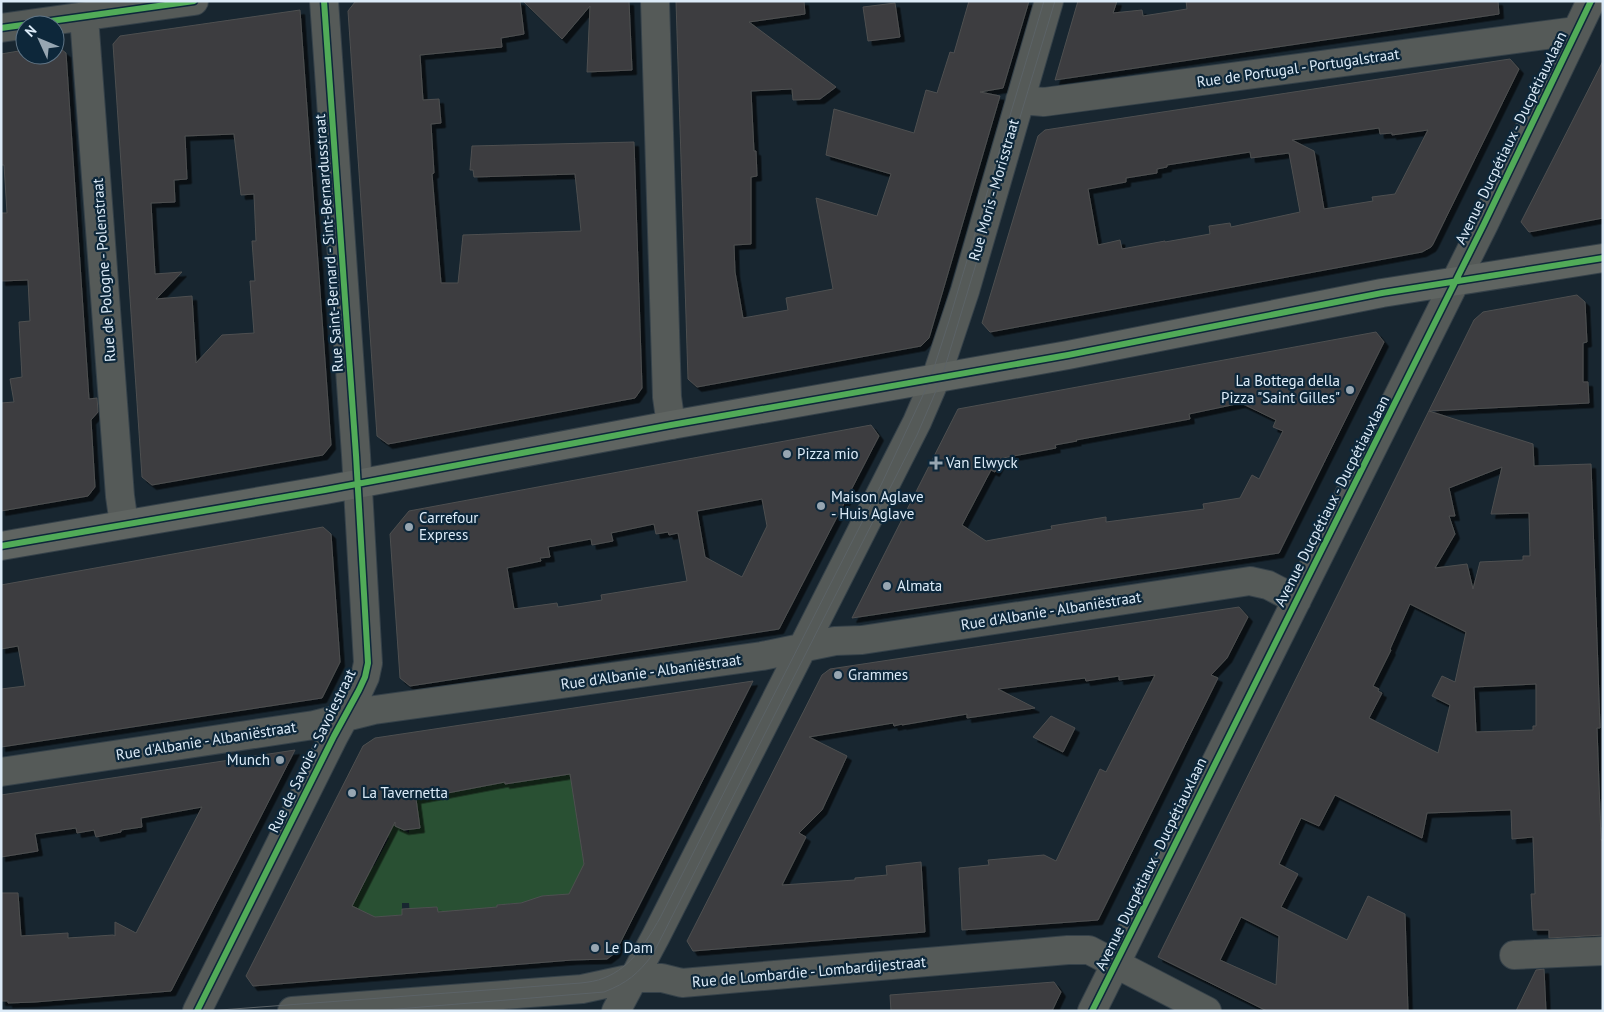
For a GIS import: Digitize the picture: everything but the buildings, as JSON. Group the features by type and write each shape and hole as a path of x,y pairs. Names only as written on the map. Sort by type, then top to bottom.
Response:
{"main road":[{"path":"1,546 357,484 671,425 1068,355 1382,293 1603,258"}],"street":[{"path":"1,28 194,1"},
{"name":"Rue Saint-Bernard - Sint-Bernardusstraat","path":"324,1 357,484"},
{"path":"655,1 667,397 671,425"},
{"name":"Rue Moris - Morisstraat","path":"616,1011 803,648 917,422 936,378 965,291 1049,1"},
{"name":"Avenue Ducpétiaux - Ducpétiauxlaan","path":"1092,1011 1456,281 1591,1"},
{"name":"Rue de Pologne - Polenstraat","path":"84,17 120,496 124,524"},
{"name":"Rue de Portugal - Portugalstraat","path":"1020,100 1044,102 1576,31"},
{"name":"Rue de Savoie - Savoiestraat","path":"197,1011 365,677 368,663 357,484"},
{"name":"Rue d'Albanie - Albaniëstraat","path":"1,772 314,725 374,710 767,655 835,641 862,640 1250,581 1268,585 1297,600"},
{"name":"Rue de Lombardie - Lombardijestraat","path":"292,1011 576,990 633,978 662,978 682,983 1068,950 1089,950 1207,1011"},
{"path":"1514,955 1603,951"}],"green space":[{"path":"611,756 578,902 544,901 438,913 437,907 426,908 410,916 409,903 402,903 402,915 381,917 381,922 344,902 372,866 374,866 389,838 380,833 386,820 409,833 409,829 420,828 415,792 436,789 437,795 446,794 444,783 503,774 505,784 514,783"}],"tram line":[{"path":"207,1011 587,982 601,979 614,973 637,953 660,918 882,483 930,380 1044,1"},
{"path":"373,1011 604,992 632,977 653,954 917,435 942,377 1055,1"}],"cycle path":[{"path":"1,28 194,1"},
{"path":"197,1011 334,736 359,690 365,677 368,663 356,455 324,1"},
{"path":"1092,1011 1484,224 1591,1"},
{"path":"1,546 325,490 671,425 1068,355 1382,293 1603,258"}],"place":[{"name":"La Bottega della Pizza \"Saint Gilles\"","path":"1350,390"},
{"name":"Pizza mio","path":"787,454"},
{"name":"Van Elwyck","path":"936,463"},
{"name":"Maison Aglave - Huis Aglave","path":"821,506"},
{"name":"Carrefour Express","path":"409,527"},
{"name":"Almata","path":"887,586"},
{"name":"Grammes","path":"838,675"},
{"name":"Munch","path":"280,760"},
{"name":"La Tavernetta","path":"352,793"},
{"name":"Le Dam","path":"595,948"}]}
